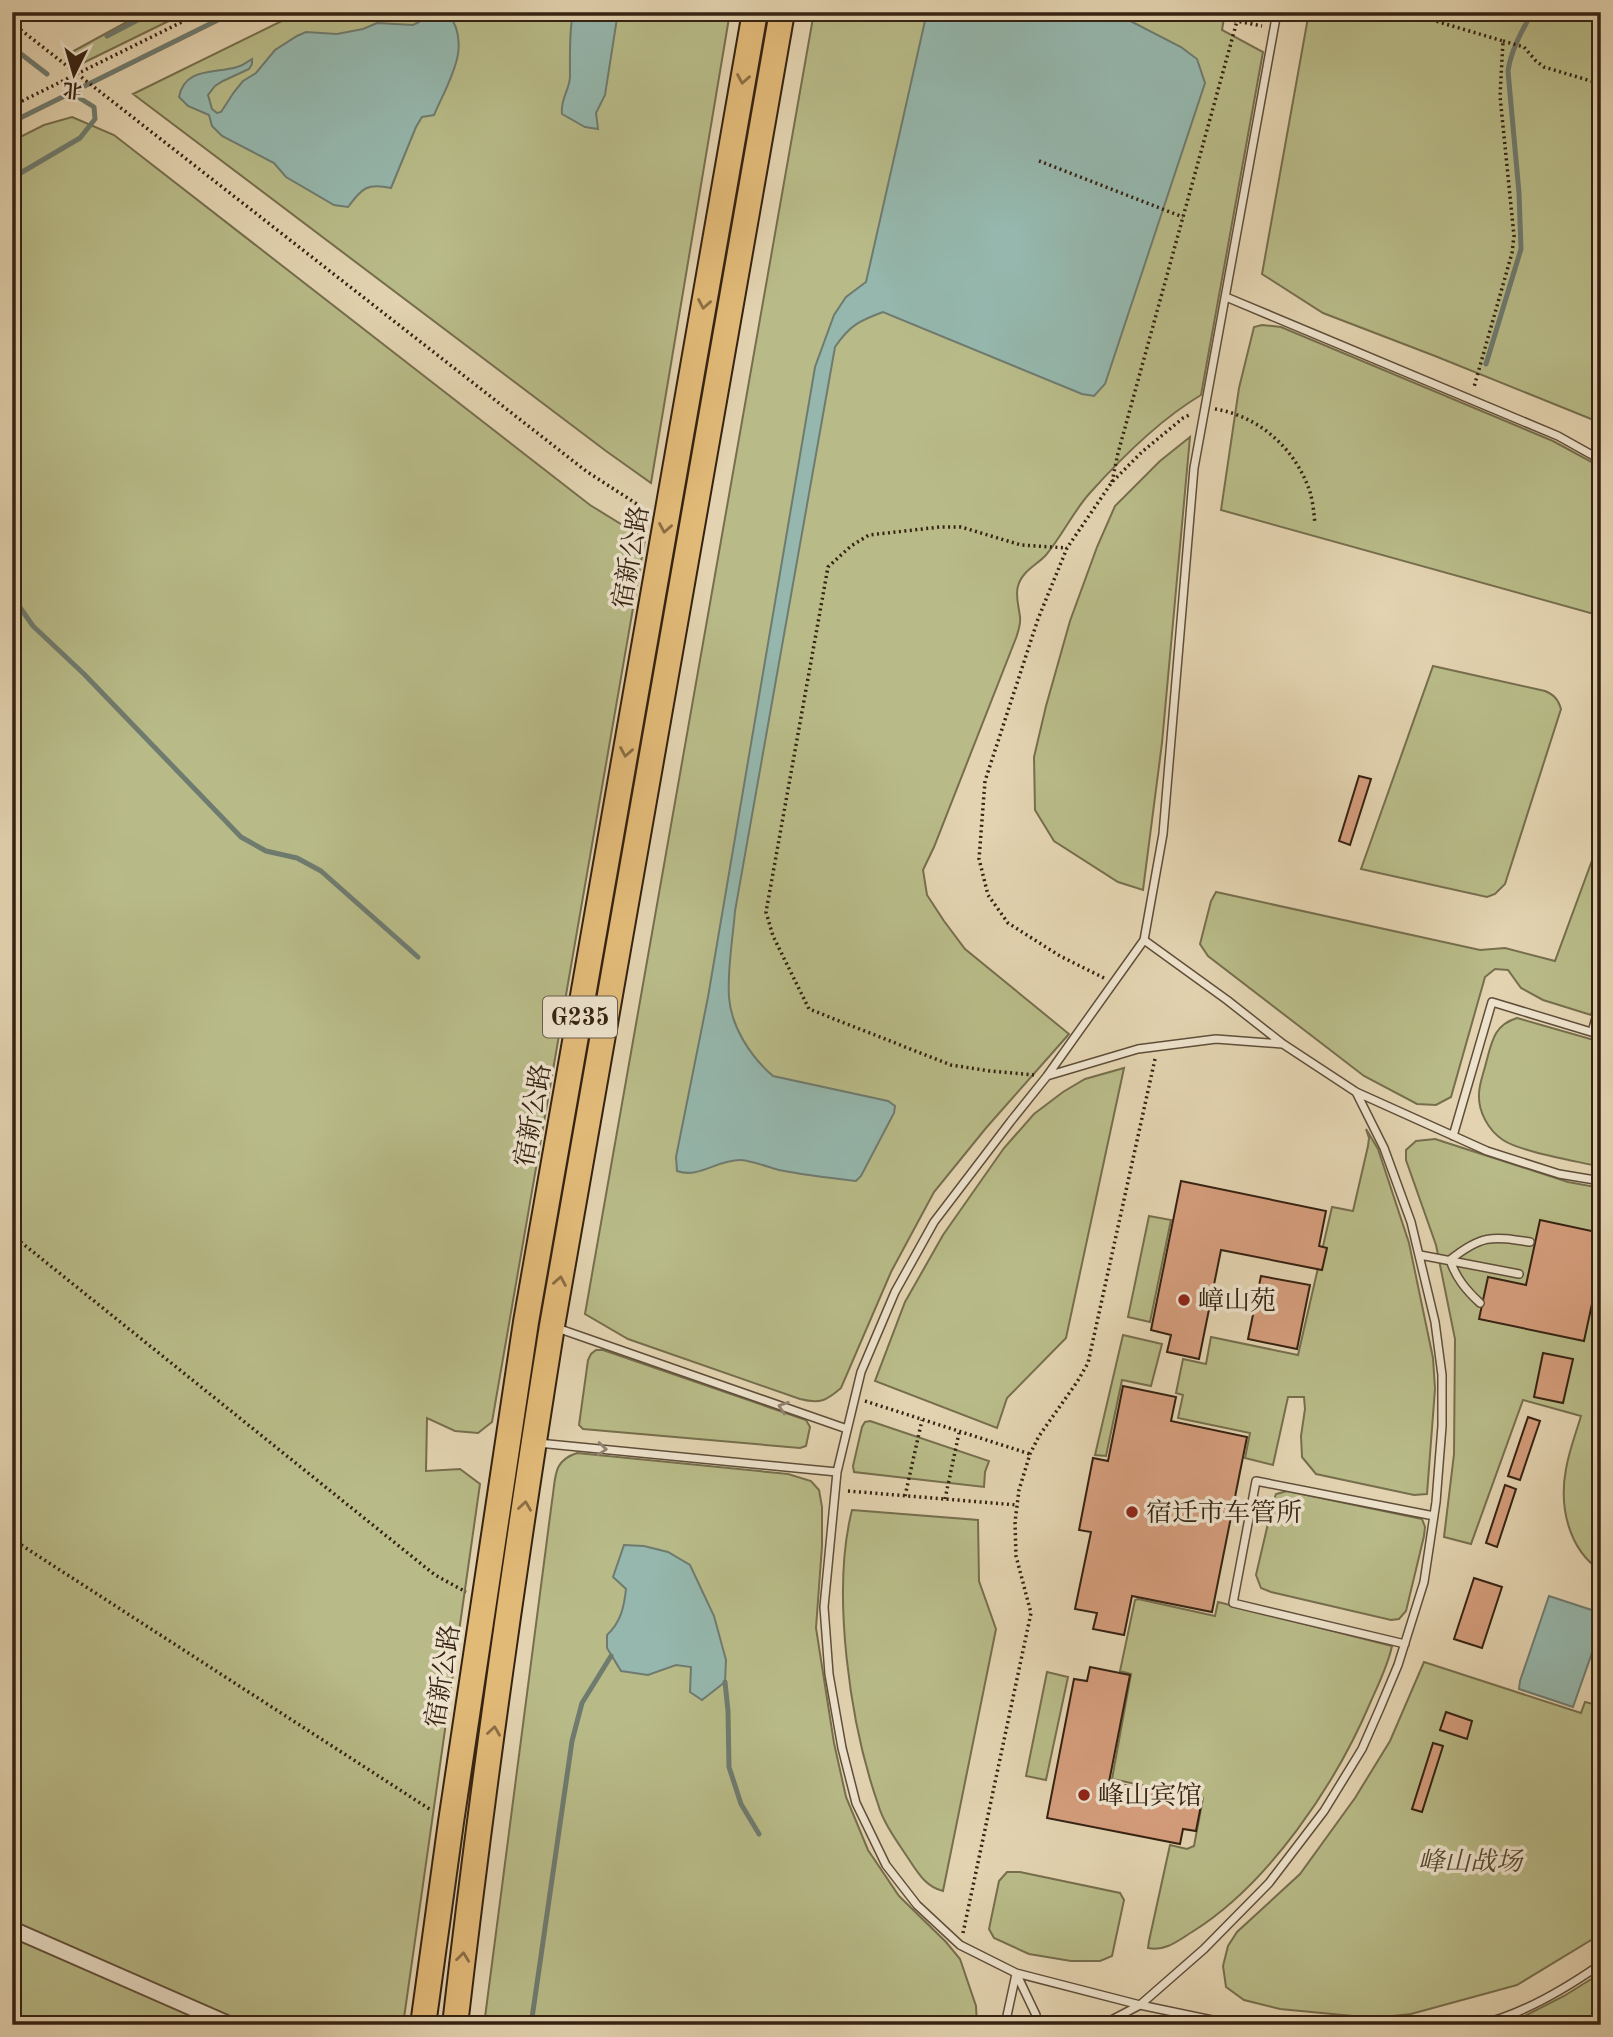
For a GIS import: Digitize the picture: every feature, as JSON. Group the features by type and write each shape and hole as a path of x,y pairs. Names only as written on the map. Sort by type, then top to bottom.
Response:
{"highway":[{"name":"宿新公路","path":"423,2025 526,1322 755,12"},
{"name":"G235","path":"456,2025 470,1904 552,1326 782,12"}],"street":[{"path":"12,1929 231,2025"}],"lane":[{"path":"1236,2025 1140,2005 1016,1973 960,1945 917,1905 886,1865 856,1803 842,1748 829,1674 824,1607 837,1472 861,1372 895,1292 934,1222 1047,1076 1144,940 1163,834 1195,468 1278,12"},
{"path":"1226,297 1558,436 1601,460"},
{"path":"1144,940 1283,1044 1356,1092 1487,1151 1559,1174 1601,1181"},
{"path":"1592,1032 1601,1000"},
{"path":"1453,1136 1492,1002 1601,1035"},
{"path":"1047,1076 1138,1049 1157,1046 1216,1039 1283,1044"},
{"path":"1102,2025 1140,2005 1203,1949 1269,1883 1324,1811 1362,1749 1398,1665 1424,1582 1434,1516 1442,1426 1442,1375 1435,1322 1411,1222 1384,1147 1356,1092"},
{"path":"1450,1260 1471,1244 1482,1240 1499,1238 1530,1242"},
{"path":"1420,1255 1520,1274"},
{"path":"1450,1260 1461,1283 1480,1303"},
{"path":"552,1326 848,1429"},
{"path":"534,1443 837,1472"},
{"path":"1405,1644 1233,1603 1256,1481 1434,1516"},
{"path":"1477,2025 1492,2022 1564,1989 1601,1964"},
{"path":"1004,2025 1016,1973"},
{"path":"1016,1973 1036,2015 1037,2025"}],"path":[{"path":"12,106 202,12"},
{"path":"1191,12 1275,28"},
{"path":"1405,12 1523,47 1544,67 1601,84"},
{"path":"1112,482 1237,21"},
{"path":"12,23 586,471 666,523"},
{"path":"1470,400 1512,253 1514,236 1500,96 1506,42"},
{"path":"1039,161 1184,217"},
{"path":"1113,983 1060,956 1008,923 988,895 979,859 985,781 1038,618 1067,548 1112,482 1183,418 1206,407 1222,410 1254,423 1276,437 1296,464 1310,492 1315,524"},
{"path":"1047,1076 951,1065 808,1009 774,936 766,912 828,567 851,546 869,535 940,527 961,527 1021,545 1067,548"},
{"path":"960,1945 1031,1613 1016,1556 1017,1505 1030,1454 1088,1363 1157,1046"},
{"path":"12,1236 435,1576 484,1602"},
{"path":"855,1398 1030,1454"},
{"path":"905,1496 922,1420"},
{"path":"945,1499 959,1432"},
{"path":"834,1490 1017,1505"},
{"path":"12,1539 451,1822"}],"green space":[{"path":"145,12 187,12 83,63 70,53"},
{"path":"300,12 730,12 651,483 133,94"},
{"path":"814,12 1225,12 1222,30 1263,52 1201,395 1156,428 1115,466 1083,501 1046,555 1026,572 1020,581 1017,594 1020,622 1017,636 923,870 927,895 965,949 1069,1034 934,1192 891,1272 841,1388 827,1399 818,1401 800,1399 628,1339 585,1314"},
{"path":"1309,12 1601,12 1601,423 1323,313 1262,274"},
{"path":"72,117 114,135 590,505 645,539 492,1422 478,1433 455,1431 427,1418 426,1471 460,1469 480,1484 403,2025 12,2025 12,141 44,125"},
{"path":"1254,327 1281,327 1553,441 1601,467 1601,616 1221,510 1239,388"},
{"path":"1190,437 1162,743 1143,890 1118,882 1054,841 1035,810 1034,757 1070,621 1115,506 1160,461"},
{"path":"1433,666 1545,691 1555,698 1561,709 1505,884 1495,894 1487,897 1361,869"},
{"path":"1601,836 1601,980 1591,1015 1543,1000 1521,988 1508,970 1495,969 1485,977 1451,1097 1436,1105 1417,1104 1364,1076 1208,956 1200,944 1211,901 1216,892 1480,950 1505,948 1555,961"},
{"path":"1517,1018 1601,1042 1601,1167 1511,1144 1498,1136 1485,1120 1480,1107 1479,1090 1490,1048 1503,1025"},
{"path":"1124,1068 1066,1338 1007,1398 997,1428 875,1381 905,1302 943,1235 1004,1148 1034,1114 1063,1092 1085,1079"},
{"path":"1366,1129 1378,1149 1409,1243 1433,1358 1435,1389 1427,1494 1414,1495 1316,1474 1302,1457 1304,1397 1288,1397 1273,1465 1245,1458 1250,1433 1178,1418 1183,1395 1176,1393 1183,1359 1206,1364 1211,1337 1298,1355 1332,1207 1353,1211 1368,1146"},
{"path":"1435,1139 1568,1182 1601,1188 1601,1571 1581,1551 1568,1526 1565,1512 1566,1469 1581,1416 1523,1400 1471,1544 1444,1537 1454,1454 1455,1339 1436,1245 1406,1160 1406,1150 1416,1141"},
{"path":"1149,1216 1171,1220 1150,1322 1128,1317"},
{"path":"1123,1335 1162,1344 1151,1386 1122,1380 1106,1456 1095,1455"},
{"path":"596,1350 603,1350 806,1420 810,1427 806,1446 800,1448 583,1429 579,1425 588,1360"},
{"path":"870,1421 989,1461 984,1487 854,1472 862,1427 865,1422"},
{"path":"577,1453 788,1474 811,1481 819,1490 822,1546 816,1628 834,1743 846,1797 868,1850 899,1896 960,1959 976,2006 977,2025 484,2025 555,1478 563,1461"},
{"path":"1287,1491 1422,1519 1424,1536 1406,1611 1399,1619 1391,1620 1261,1588 1256,1575 1273,1502 1276,1494"},
{"path":"852,1510 978,1520 979,1581 996,1629 943,1891 931,1886 922,1877 886,1824 859,1736 852,1698 844,1618 843,1580"},
{"path":"1135,1600 1215,1616 1218,1602 1392,1646 1383,1674 1356,1733 1319,1798 1297,1830 1248,1887 1220,1912 1177,1942 1154,1949 1148,1948 1149,1941 1170,1845 1187,1849 1194,1846 1203,1798 1112,1779 1131,1674 1120,1671"},
{"name":"峰山战场","path":"1424,1662 1581,1713 1585,1702 1601,1706 1601,1934 1517,1985 1411,2014 1374,2018 1280,2009 1244,2000 1226,1987 1223,1966 1228,1946 1237,1932 1300,1874 1355,1798 1390,1741"},
{"path":"1047,1672 1068,1677 1046,1780 1026,1776"},
{"path":"1007,1872 1020,1872 1120,1893 1124,1900 1112,1956 1100,1961 1071,1961 1029,1954 994,1938 989,1929 999,1881"},
{"path":"1601,1973 1601,2025 1507,2025 1564,1996"}],"water":[{"path":"422,12 447,12 458,37 456,64 434,115 422,117 416,127 391,188 366,188 348,207 334,205 286,177 274,163 222,136 212,126 209,115 188,106 179,97 182,87 194,76 239,66 252,59 249,69 215,86 208,95 212,109 217,113 221,112 243,81 256,73 275,50 297,36 306,32 337,34 377,23 413,25 419,22"},
{"path":"573,12 618,12 605,95 596,113 598,129 585,127 562,114 562,103 570,81"},
{"path":"927,12 1113,12 1181,47 1197,59 1205,83 1105,384 1094,396 1082,394 883,312 856,325 835,347 735,911 729,965 729,997 734,1019 744,1041 757,1060 773,1076 888,1101 895,1106 894,1113 856,1181 788,1172 741,1160 685,1173 677,1171 676,1157 708,997 815,367 834,315 846,297 866,282"},
{"path":"624,1545 644,1546 668,1552 690,1565 714,1616 726,1660 725,1682 702,1700 690,1692 691,1667 676,1665 648,1675 621,1671 607,1648 607,1635 619,1619 624,1602 626,1589 613,1577"},
{"path":"1549,1596 1601,1613 1601,1627 1573,1707 1519,1689"}],"building":[{"path":"1359,776 1371,779 1350,845 1339,841"},
{"name":"嶂山苑","path":"1181,1181 1326,1211 1319,1246 1327,1248 1322,1270 1221,1250 1199,1359 1167,1352 1171,1335 1151,1330"},
{"path":"1540,1220 1601,1233 1601,1262 1584,1341 1479,1319 1488,1277 1526,1285"},
{"path":"1261,1276 1310,1285 1297,1349 1248,1339"},
{"path":"1543,1353 1573,1359 1563,1403 1534,1397"},
{"path":"1123,1386 1176,1397 1171,1421 1247,1437 1212,1612 1132,1596 1124,1635 1093,1629 1097,1613 1075,1609 1091,1532 1079,1530 1093,1458 1108,1461"},
{"path":"1528,1417 1540,1421 1520,1480 1508,1476"},
{"path":"1505,1485 1516,1489 1497,1547 1486,1543"},
{"path":"1474,1578 1502,1587 1482,1648 1454,1639"},
{"path":"1090,1667 1130,1675 1109,1782 1202,1800 1196,1831 1183,1829 1180,1844 1047,1818 1074,1679 1087,1681"},
{"path":"1446,1712 1472,1721 1467,1739 1440,1730"},
{"path":"1433,1743 1443,1746 1422,1812 1412,1809"}],"waterway":[{"path":"107,36 153,12"},
{"path":"12,122 234,12"},
{"path":"1486,364 1521,249 1508,71 1517,41 1533,12"},
{"path":"12,47 47,74"},
{"path":"12,178 80,138 95,119 94,107 70,92"},
{"path":"12,596 33,626 84,674 241,837 266,851 297,858 321,871 418,957"},
{"path":"531,2025 572,1741 582,1703 611,1656"},
{"path":"725,1682 729,1767 741,1804 759,1834"}],"place":[{"name":"嶂山苑","path":"1184,1300"},
{"name":"宿迁市车管所","path":"1132,1512"},
{"name":"峰山宾馆","path":"1084,1795"}]}
